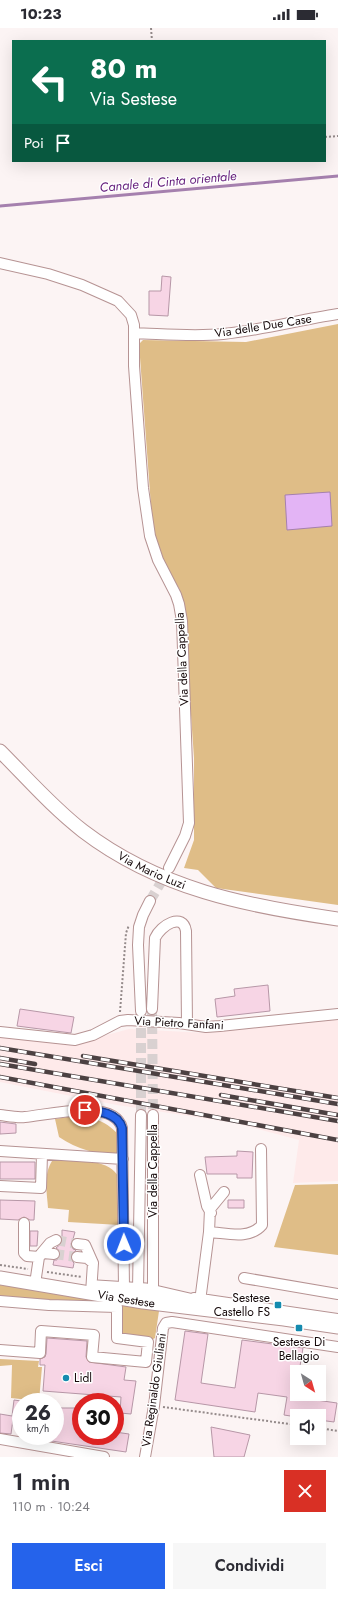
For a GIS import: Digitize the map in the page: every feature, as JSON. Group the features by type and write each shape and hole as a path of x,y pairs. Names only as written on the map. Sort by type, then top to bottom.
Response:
{"main road":[{"name":"Via Mario Luzi","path":"1,751 29,782 67,818 101,844 136,866 181,885 213,896 250,905 338,920"},
{"name":"Via Sestese","path":"2,1278 35,1278 197,1304 250,1315 338,1327"},
{"name":"Via Sestese","path":"93,1288 124,1288 167,1294 197,1304"}],"street":[{"path":"0,263 48,274 109,296 118,301 131,315 134,333"},
{"name":"Via delle Due Case","path":"134,333 191,336 221,334 248,331 338,314"},
{"name":"Via della Cappella","path":"134,333 134,373 143,488 150,536 158,560 179,604 182,621 189,823 168,868"},
{"path":"141,1011 138,945 139,928 143,915 150,901"},
{"path":"152,1009 155,938 161,928 166,924 171,922 181,923 184,925 186,931 187,1023"},
{"name":"Via Pietro Fanfani","path":"0,1032 75,1040 93,1035 120,1021 128,1020 187,1023 206,1027 338,1014"},
{"name":"Via Sestese","path":"0,1115 23,1117 95,1110 118,1120 121,1124 124,1288"},
{"name":"Via della Cappella","path":"141,1115 146,1291"},
{"name":"Via della Cappella","path":"146,1291 153,1115"},
{"path":"209,1232 245,1235 256,1232 262,1225 262,1149"},
{"path":"0,1152 122,1159"},
{"path":"0,1186 41,1188 42,1154"},
{"path":"200,1175 207,1206 211,1213"},
{"path":"77,1244 85,1245 93,1263 93,1288 146,1291 197,1304 212,1206 224,1192"},
{"path":"24,1223 24,1253 27,1256 39,1256 46,1253 54,1254"},
{"path":"35,1278 39,1256 50,1243 56,1240"},
{"path":"77,1257 87,1258 93,1263"},
{"path":"244,1278 338,1294"},
{"path":"0,1301 49,1305 117,1307 117,1338 148,1342 146,1362 92,1357 94,1335 41,1331 40,1353 0,1350"},
{"name":"Via Sestese","path":"197,1304 338,1319"},
{"name":"Via Sestese","path":"166,1323 172,1322 338,1347"},
{"name":"Via Reginaldo Giuliani","path":"145,1457 154,1406 163,1328 166,1323"},
{"path":"0,1440 104,1457"}],"path":[{"path":"152,28 152,40"},
{"path":"326,137 338,136"},
{"path":"120,1021 126,932 131,924"},
{"path":"0,1265 35,1278 93,1288"},
{"path":"154,1406 290,1424"},
{"path":"326,1429 338,1431"}],"shaded area":[{"path":"338,324 338,905 216,888 198,870 184,868 194,840 194,758 183,600 179,588 164,567 153,533 139,344 143,340 246,342"},
{"path":"330,492 332,526 287,530 285,495"},
{"path":"338,1018 338,1181 293,1183 299,1140 235,1123 117,1105 0,1082 0,1032 77,1043 129,1029 207,1033"},
{"path":"67,1117 96,1119 108,1125 120,1136 119,1155 103,1154 88,1150 73,1145 59,1137 55,1119"},
{"path":"82,1160 98,1163 112,1169 117,1174 121,1186 120,1225 68,1222 69,1210 48,1208 46,1184 49,1166 52,1161"},
{"path":"338,1184 338,1255 274,1247 295,1185"},
{"path":"0,1285 122,1302 159,1311 155,1338 148,1342 117,1338 117,1307 0,1301"},
{"path":"0,1359 39,1361 38,1367 42,1367 40,1393 12,1393 11,1398 12,1365 0,1366"}],"building":[{"path":"162,276 171,277 168,316 149,315 149,291 161,291"},
{"path":"268,985 270,1011 217,1017 215,999 235,996 234,989"},
{"path":"20,1009 74,1017 71,1033 17,1026"},
{"path":"0,1122 16,1124 16,1133 0,1134"},
{"path":"237,1151 253,1152 252,1178 237,1178 237,1174 207,1174 205,1157 237,1156"},
{"path":"0,1162 35,1162 35,1179 0,1179"},
{"path":"0,1200 35,1201 34,1220 24,1217 18,1220 0,1219"},
{"path":"228,1200 244,1200 244,1208 228,1208"},
{"path":"62,1230 75,1232 71,1244 73,1249 76,1250 71,1256 71,1260 74,1263 73,1268 53,1265 54,1260 57,1260 60,1255 60,1251 56,1248 62,1243"},
{"path":"30,1231 38,1231 37,1246 30,1246"},
{"path":"185,1331 208,1334 201,1383 235,1388 242,1340 303,1348 300,1365 290,1365 290,1401 323,1401 337,1403 334,1422 326,1421 326,1409 290,1409 290,1416 284,1415 287,1397 258,1393 255,1412 175,1400"},
{"name":"Lidl","path":"47,1338 87,1341 86,1357 89,1362 126,1367 124,1380 136,1381 131,1414 124,1413 124,1393 72,1393 43,1391 45,1365 40,1365 40,1359 45,1357"},
{"path":"64,1408 72,1408 72,1444 64,1443"},
{"path":"0,1414 12,1416 11,1434 0,1433"},
{"path":"211,1427 250,1435 244,1457 214,1457"},
{"path":"124,1433 129,1434 126,1452 79,1445 124,1445"}],"waterway":[{"name":"Canale di Cinta orientale","path":"0,206 338,176"}],"tunnel":[{"path":"150,901 167,872"},
{"path":"152,1009 153,1115"},
{"path":"141,1013 141,1115"},
{"path":"56,1240 77,1244"},
{"path":"54,1254 77,1257"}],"railway":[{"path":"0,1048 338,1104"},
{"path":"83,1056 338,1098"},
{"path":"0,1058 35,1064"},
{"path":"0,1064 338,1121"},
{"path":"0,1077 338,1140"},
{"path":"221,1095 338,1115"}],"place":[{"name":"Sestese Castello FS","path":"278,1305"},
{"name":"Sestese Di Bellagio","path":"299,1328"},
{"name":"Lidl","path":"66,1378"}],"route":[{"path":"85,1110 95,1110 113,1116 121,1124 124,1244"}]}
